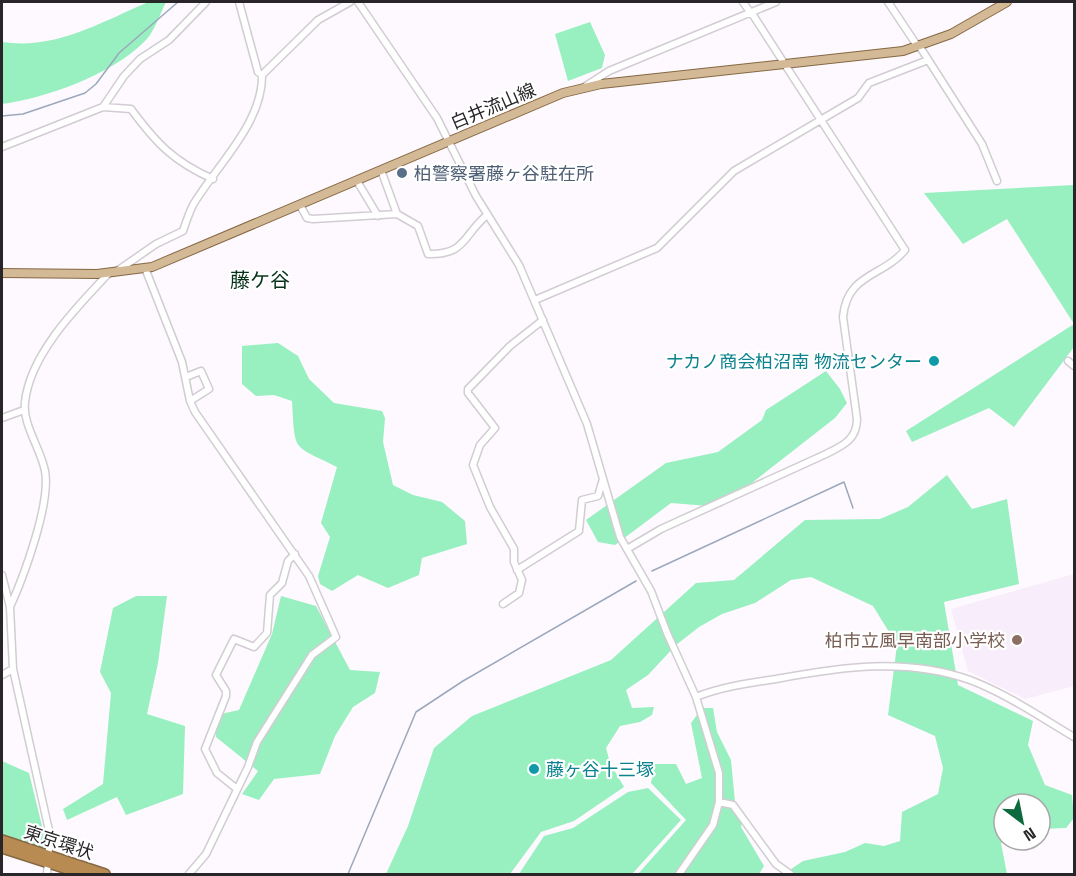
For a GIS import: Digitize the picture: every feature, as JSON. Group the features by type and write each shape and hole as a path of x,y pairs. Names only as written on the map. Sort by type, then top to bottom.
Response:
{"highway":[{"name":"東京環状","path":"2,840 83,874"},
{"name":"東京環状","path":"2,848 105,874"}],"main road":[{"name":"白井流山線","path":"2,273 111,273 145,268 546,100 583,88 882,55 919,47 970,25 1007,2"}],"street":[{"path":"104,107 124,76 140,59 169,40 206,2"},
{"path":"238,2 258,72 262,75"},
{"path":"10,607 43,510 47,489 40,450 24,410 28,385 34,371 69,315 111,273 156,244 183,231 192,206 242,136 262,88 262,75 318,20 350,2"},
{"path":"358,2 437,118 487,215 519,266 584,416 620,537 656,601 666,633 696,697 719,773 719,802 713,825 679,874"},
{"path":"627,549 661,529 845,445 857,428 853,380 843,318 844,304 855,288 879,267 899,257 905,250 743,2"},
{"path":"583,88 609,71 776,2"},
{"path":"888,2 982,144 997,181"},
{"path":"535,300 657,248 734,171 858,98 868,83 927,60"},
{"path":"2,147 104,107 131,109 150,135 186,167 213,179"},
{"path":"381,171 397,214"},
{"path":"357,180 378,216"},
{"path":"300,205 307,218 313,219 397,214 418,226 428,254 436,255 446,254 458,248 487,215"},
{"path":"145,268 159,297 186,377 190,401 295,554 312,582 336,637 312,655 257,742 206,854 189,874"},
{"path":"502,604 519,592 522,587 513,544 490,507 473,465 480,445 495,428 468,393 468,388 510,346 543,320"},
{"path":"1068,361 1074,366"},
{"path":"186,377 201,371 209,389 190,401"},
{"path":"2,418 24,410"},
{"path":"518,570 579,531 582,500 598,496 603,479"},
{"path":"237,789 217,773 205,749 226,696 226,691 216,675 234,639 254,647 267,633 270,595 282,582 288,561 295,554"},
{"path":"2,575 10,607 13,669 50,835 47,874"},
{"path":"696,697 756,682 829,669 858,666 913,667 942,672 1001,693 1074,736"},
{"path":"2,675 13,669"},
{"path":"719,802 733,805 776,864 790,874"}],"shaded area":[{"name":"柏市立風早南部小学校","path":"1074,574 1074,686 1025,699 968,671 951,609"}],"green space":[{"path":"149,2 166,2 151,34 130,54 96,75 77,83 38,96 2,104 2,42 41,42 60,38 95,26"},
{"path":"590,22 605,55 602,68 568,81 555,34"},
{"path":"1074,185 1074,324 1007,219 963,244 924,193"},
{"path":"1074,324 1074,347 1014,427 989,408 912,442 906,431"},
{"path":"278,343 298,356 309,379 334,403 382,411 385,418 383,442 393,485 413,495 442,502 465,521 467,544 422,558 419,575 388,588 358,575 332,591 320,584 318,576 330,537 321,523 337,467 304,450 299,445 294,430 292,401 274,395 256,396 242,384 242,346"},
{"path":"826,371 840,389 847,403 835,418 721,507 671,503 615,545 598,542 586,520 666,463 718,452 762,420 766,410"},
{"path":"947,475 972,509 1007,499 1019,584 944,602 958,685 1033,721 1028,745 1045,785 1072,795 1074,818 1066,828 1052,829 1052,792 992,792 992,852 1003,852 1007,874 784,874 803,861 845,852 865,843 884,846 900,841 902,812 938,794 943,768 935,736 888,715 897,645 873,606 811,577 791,580 755,603 722,614 699,627 676,645 648,675 626,690 632,708 654,707 652,715 640,722 620,726 606,748 610,763 624,787 574,821 541,832 510,874 386,874 408,826 434,748 472,716 611,660 696,583 734,580 805,520 880,519 908,507"},
{"path":"136,596 167,596 158,663 147,714 185,726 183,794 126,815 117,797 67,820 63,809 103,784 111,693 100,672 113,608"},
{"path":"281,596 316,606 350,670 380,672 375,693 353,707 335,736 320,774 274,779 259,800 242,794 258,771 216,737 216,715 239,710 272,634"},
{"path":"702,708 713,708 717,732 731,760 736,813 743,819 741,827 764,866 759,874 638,874 686,820 651,783 655,764 676,764 686,784 702,778 691,723"},
{"path":"2,761 29,773 44,834 44,849 2,835"},
{"path":"648,788 681,820 632,874 519,874 544,836 573,828 628,792"}],"waterway":[{"path":"2,116 23,114 85,93 96,84 119,53 178,2"},
{"path":"652,571 844,482 853,508"},
{"path":"348,874 416,712 463,681 636,581"}],"place":[{"name":"柏警察署藤ヶ谷駐在所","path":"402,173"},
{"name":"ナカノ商会柏沼南 物流センター","path":"934,361"},
{"name":"柏市立風早南部小学校","path":"1017,640"},
{"name":"藤ヶ谷十三塚","path":"534,769"}],"district":[{"name":"藤ケ谷","path":"260,280"}]}
